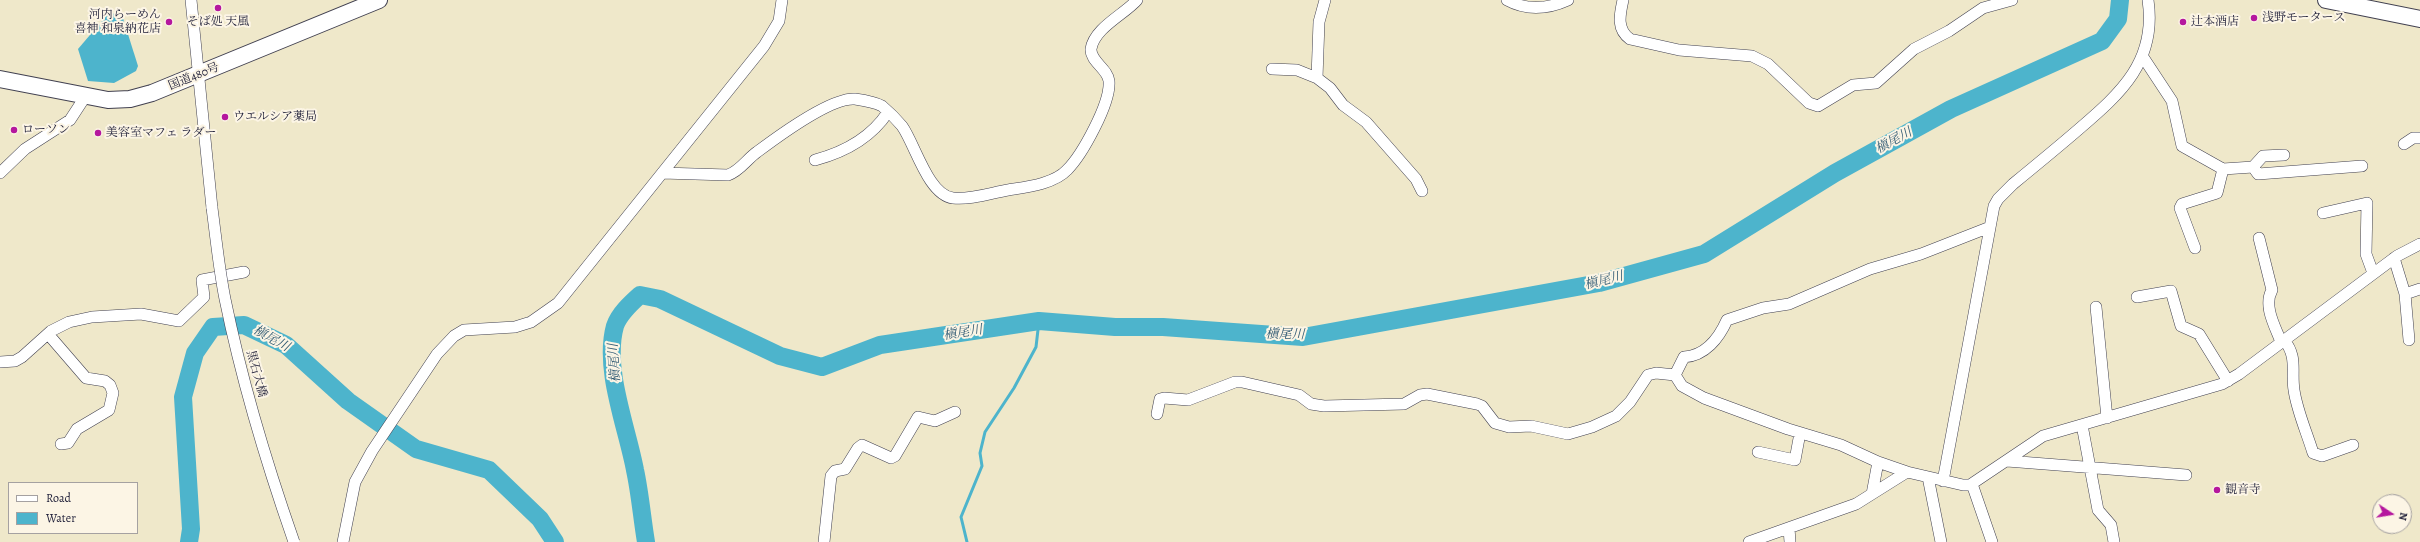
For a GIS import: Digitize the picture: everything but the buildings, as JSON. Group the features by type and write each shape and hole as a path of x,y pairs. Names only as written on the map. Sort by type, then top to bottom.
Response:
{"highway":[{"name":"国道480号","path":"0,79 108,100 130,99 152,93 198,75 379,0"},
{"path":"2326,0 2420,19"}],"street":[{"name":"黒石大橋","path":"191,0 212,208 225,297 238,360 258,431 294,542"},
{"path":"343,542 356,482 372,450 407,400 436,354 454,336 464,330 515,327 531,322 558,303 773,33 779,21 782,0"},
{"path":"662,173 728,176 733,174 756,152 828,105 844,100 881,105 902,126 932,183 942,194 952,198 1014,189 1051,180 1066,172 1077,158 1087,143 1104,103 1110,82 1107,74 1093,56 1091,50 1106,25 1115,17 1127,11 1138,0"},
{"path":"1317,78 1319,22 1325,0"},
{"path":"1507,0 1524,6 1536,8 1568,0"},
{"path":"1623,0 1620,27 1624,34 1630,39 1679,50 1752,56 1768,64 1809,103 1818,106 1853,85 1876,83 1914,49 1949,31 1983,8 2012,0"},
{"path":"1943,481 1990,227 1998,198 2108,105 2128,83 2143,57 2150,33 2148,0"},
{"path":"2143,57 2172,101 2182,146 2222,169 2253,167 2263,156 2284,155"},
{"path":"1272,69 1297,70 1317,78 1330,88 1343,105 1366,122 1416,179 1422,191"},
{"path":"0,173 25,148 70,120 85,96"},
{"path":"815,160 834,155 867,136 878,127 888,112"},
{"path":"2404,144 2413,138 2420,138"},
{"path":"2253,167 2258,174 2362,166"},
{"path":"2195,248 2180,208 2182,204 2217,193 2222,169"},
{"path":"2323,213 2367,203 2366,254 2373,273"},
{"path":"1675,376 1684,358 1695,357 1705,350 1721,333 1727,320 1763,308 1789,304 1870,269 1921,254 1990,227"},
{"path":"2259,238 2272,290 2268,297 2270,314 2282,341 2291,348 2294,358 2294,390 2313,453 2322,456 2353,446"},
{"path":"1157,414 1160,399 1188,400 1235,382 1242,382 1299,395 1311,404 1324,406 1404,404 1420,395 1427,394 1482,406 1495,423 1509,427 1531,426 1568,434 1592,428 1616,416 1630,402 1648,375 1656,374 1675,376 1682,386 1704,398 1800,433 1841,445 1878,462 1928,478 1963,485 1972,484 2043,436 2196,394 2228,381 2394,258 2420,244"},
{"path":"2394,258 2405,294 2409,340"},
{"path":"0,362 15,361 22,357 48,334 69,322 108,314 141,314 179,321 204,297 202,280 244,272"},
{"path":"2405,294 2420,289"},
{"path":"2137,297 2171,290 2181,326 2199,334 2228,381"},
{"path":"2096,307 2106,418"},
{"path":"48,334 86,378 104,381 110,385 113,393 109,410 77,429 68,443 60,444"},
{"path":"824,542 831,476 835,471 845,469 858,448 862,445 867,446 891,458 896,456 918,417 935,421 955,412"},
{"path":"2082,425 2092,467 2098,510 2111,526 2114,542"},
{"path":"1758,452 1795,460 1800,433"},
{"path":"2007,461 2186,475"},
{"path":"1872,494 1878,462"},
{"path":"1749,542 1833,513 1872,494 1907,472"},
{"path":"1928,478 1941,542"},
{"path":"1972,484 1992,542"},
{"path":"1789,528 1790,542"}],"water":[{"path":"121,12 138,66 136,71 114,83 88,81 78,49 107,15"}],"waterway":[{"name":"槇尾川","path":"646,542 637,479 618,398 612,361 612,343 615,326 619,317 640,295 660,299 780,356 822,367 880,345 1039,321 1115,327 1163,327 1303,337 1599,283 1704,254 1835,173 1951,109 2102,41 2118,19 2120,0"},
{"path":"967,542 961,517 982,466 980,453 985,432 1014,388 1036,347 1039,321"},
{"name":"槇尾川","path":"189,542 191,529 183,397 195,353 213,327 244,325 286,345 348,401 416,449 489,470 540,519 555,542"}],"place":[{"name":"そば処 天風","path":"218,8"},
{"name":"浅野モータース","path":"2254,18"},
{"name":"河内らーめん 喜神 和泉納花店","path":"169,22"},
{"name":"辻本酒店","path":"2183,22"},
{"name":"ウエルシア薬局","path":"225,117"},
{"name":"ローソン","path":"14,130"},
{"name":"美容室マフェ ラダー","path":"98,133"},
{"name":"観音寺","path":"2217,490"}]}
